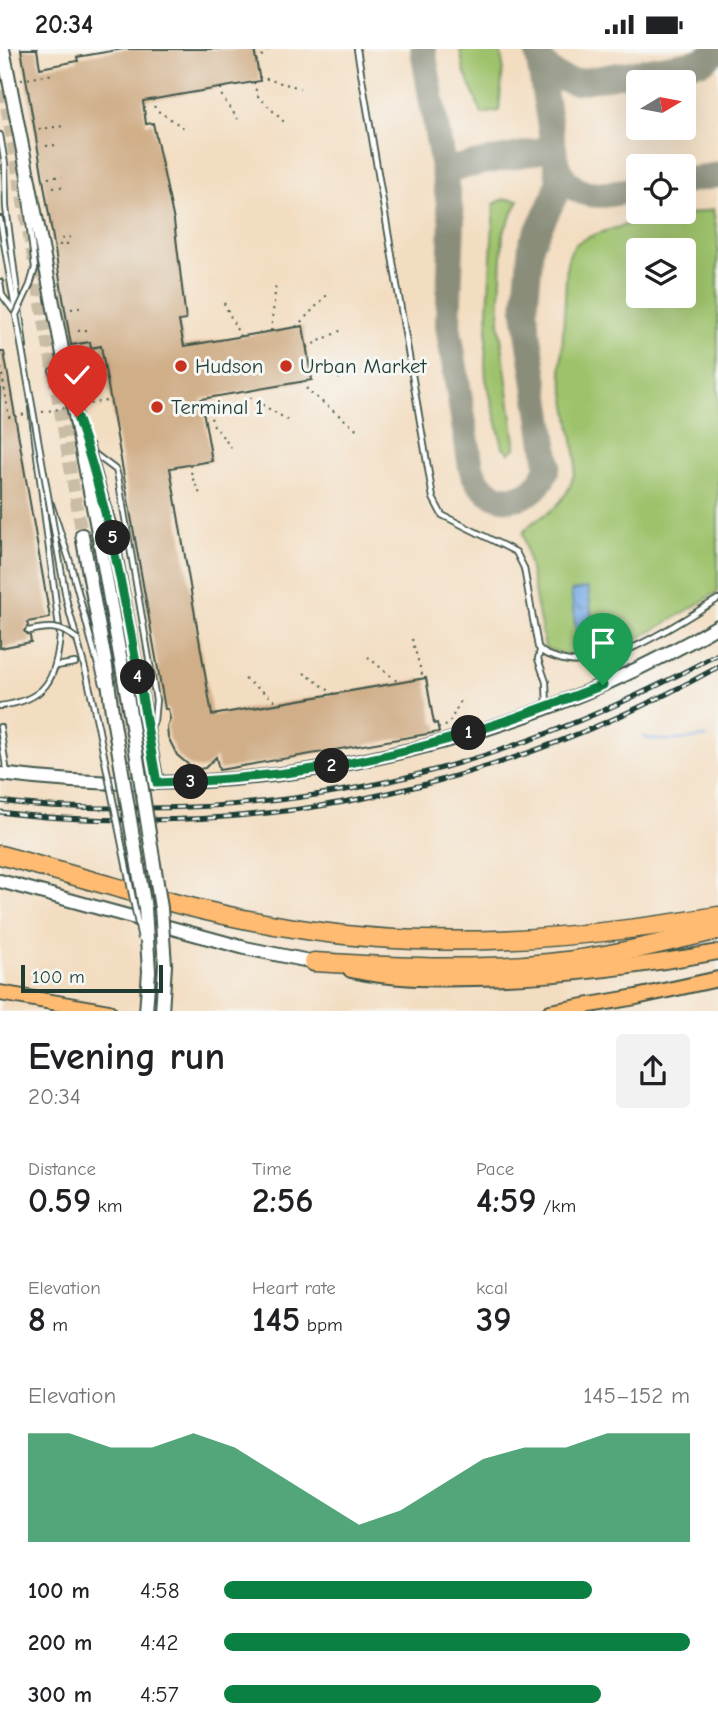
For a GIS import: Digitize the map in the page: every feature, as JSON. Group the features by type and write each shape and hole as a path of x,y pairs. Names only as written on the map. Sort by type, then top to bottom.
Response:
{"highway":[{"path":"0,855 230,916 299,929 370,938 470,940 548,937 655,926 718,916"},
{"path":"313,962 415,968 518,966 586,958 718,930"}],"main road":[{"path":"313,962 379,976 485,978 600,970 718,952"},
{"path":"550,1011 636,997 718,979"},
{"path":"0,993 109,1011"}],"street":[{"path":"3,49 48,286 77,417 156,869 164,952 162,1011"},
{"path":"77,417 92,459 111,531 157,783"},
{"path":"82,535 93,629 112,712 145,908 149,971 146,1011"},
{"path":"3,775 72,781 157,783 251,777 372,759 457,737 547,707 633,672 718,626"},
{"path":"0,881 246,948 313,962"}],"lane":[{"path":"357,49 436,506 448,519 516,552 524,568 540,651 538,659 546,682 547,707"},
{"path":"0,135 37,466 60,635 52,678 45,688 31,699 0,706"},
{"path":"16,315 35,268 24,202 22,141"},
{"path":"0,171 4,184"},
{"path":"0,199 6,207"},
{"path":"0,219 66,603 90,688 149,971"},
{"path":"0,251 4,241"},
{"path":"0,282 2,295 16,315"},
{"path":"52,371 66,398 75,439 124,699 148,734 154,721 156,700 118,477 111,465 75,439"},
{"path":"37,466 93,629"},
{"path":"540,651 562,660 580,662 614,656 718,599"},
{"path":"29,631 58,627 77,639"},
{"path":"55,666 75,663"},
{"path":"0,727 3,775"}],"path":[{"path":"256,61 269,49"},
{"path":"14,81 54,74"},
{"path":"259,77 300,88"},
{"path":"254,82 257,95 287,125"},
{"path":"220,88 222,97 238,119"},
{"path":"153,99 155,109 184,128"},
{"path":"39,129 63,126"},
{"path":"46,146 57,145"},
{"path":"48,178 62,176"},
{"path":"53,188 64,187"},
{"path":"62,239 72,237"},
{"path":"60,245 73,243"},
{"path":"271,331 276,284"},
{"path":"296,327 329,293"},
{"path":"224,303 240,337"},
{"path":"71,309 84,307"},
{"path":"307,347 344,329"},
{"path":"78,331 88,330"},
{"path":"0,361 9,417 15,416"},
{"path":"311,371 343,379"},
{"path":"305,381 307,390 359,431"},
{"path":"250,390 251,398 292,422"},
{"path":"208,397 212,423 233,450"},
{"path":"190,465 200,494"},
{"path":"412,639 423,678"},
{"path":"368,657 399,683"},
{"path":"304,673 334,694"},
{"path":"245,679 279,703"},
{"path":"438,727 448,725 461,700"}],"green space":[{"path":"460,49 500,49 503,66 499,111 482,114 464,71"},
{"path":"504,199 519,200 503,233 499,322 515,442 515,448 509,453 503,447 486,379 485,364 494,204"},
{"path":"713,209 718,237 718,592 634,640 598,654 582,656 545,648 523,533 560,502 572,482 575,467 576,459 561,369 567,262 574,246 581,241 629,224 696,224 696,213"}],"water":[{"path":"588,588 592,620 588,632 590,641 581,643 575,624 571,591"}],"building":[{"name":"Terminal 1","path":"21,49 37,49 40,68 78,61 77,57 123,49 254,49 260,81 143,101 146,124 153,123 174,221 186,320 179,321 184,346 303,326 312,380 201,399 212,461 170,468 212,715 426,678 434,724 437,723 439,732 219,770 216,757 205,768 199,769 190,766 177,755 168,737 170,719 168,709 165,709 101,346 91,348 90,342 71,345"},
{"path":"0,352 4,352 50,618 27,622 28,626 24,631 30,636 31,642 0,648"}],"waterway":[{"path":"644,737 667,740 707,737"}],"taxiway":[{"path":"423,49 452,221 448,325 471,467 487,491 511,499 534,489 543,479 548,464 525,311 531,245 555,195 559,180 537,49"},
{"path":"538,54 553,74 577,82 703,61 718,49"},
{"path":"444,170 554,148"},
{"path":"557,165 564,178 581,192 602,195 626,191"},
{"path":"696,179 718,175"}],"tunnel":[{"path":"0,72 82,535"}],"railway":[{"path":"0,801 92,808 224,805 299,797 372,785 443,768 582,720 718,654"},
{"path":"0,812 89,819 219,817 294,810 367,797 440,780 512,758 651,702 718,667"}],"place":[{"name":"Hudson","path":"181,366"},
{"name":"Urban Market","path":"286,366"},
{"name":"Terminal 1","path":"157,407"}],"route":[{"path":"77,417 92,459 111,531 157,783 251,777 372,759 492,726 603,685"}]}
